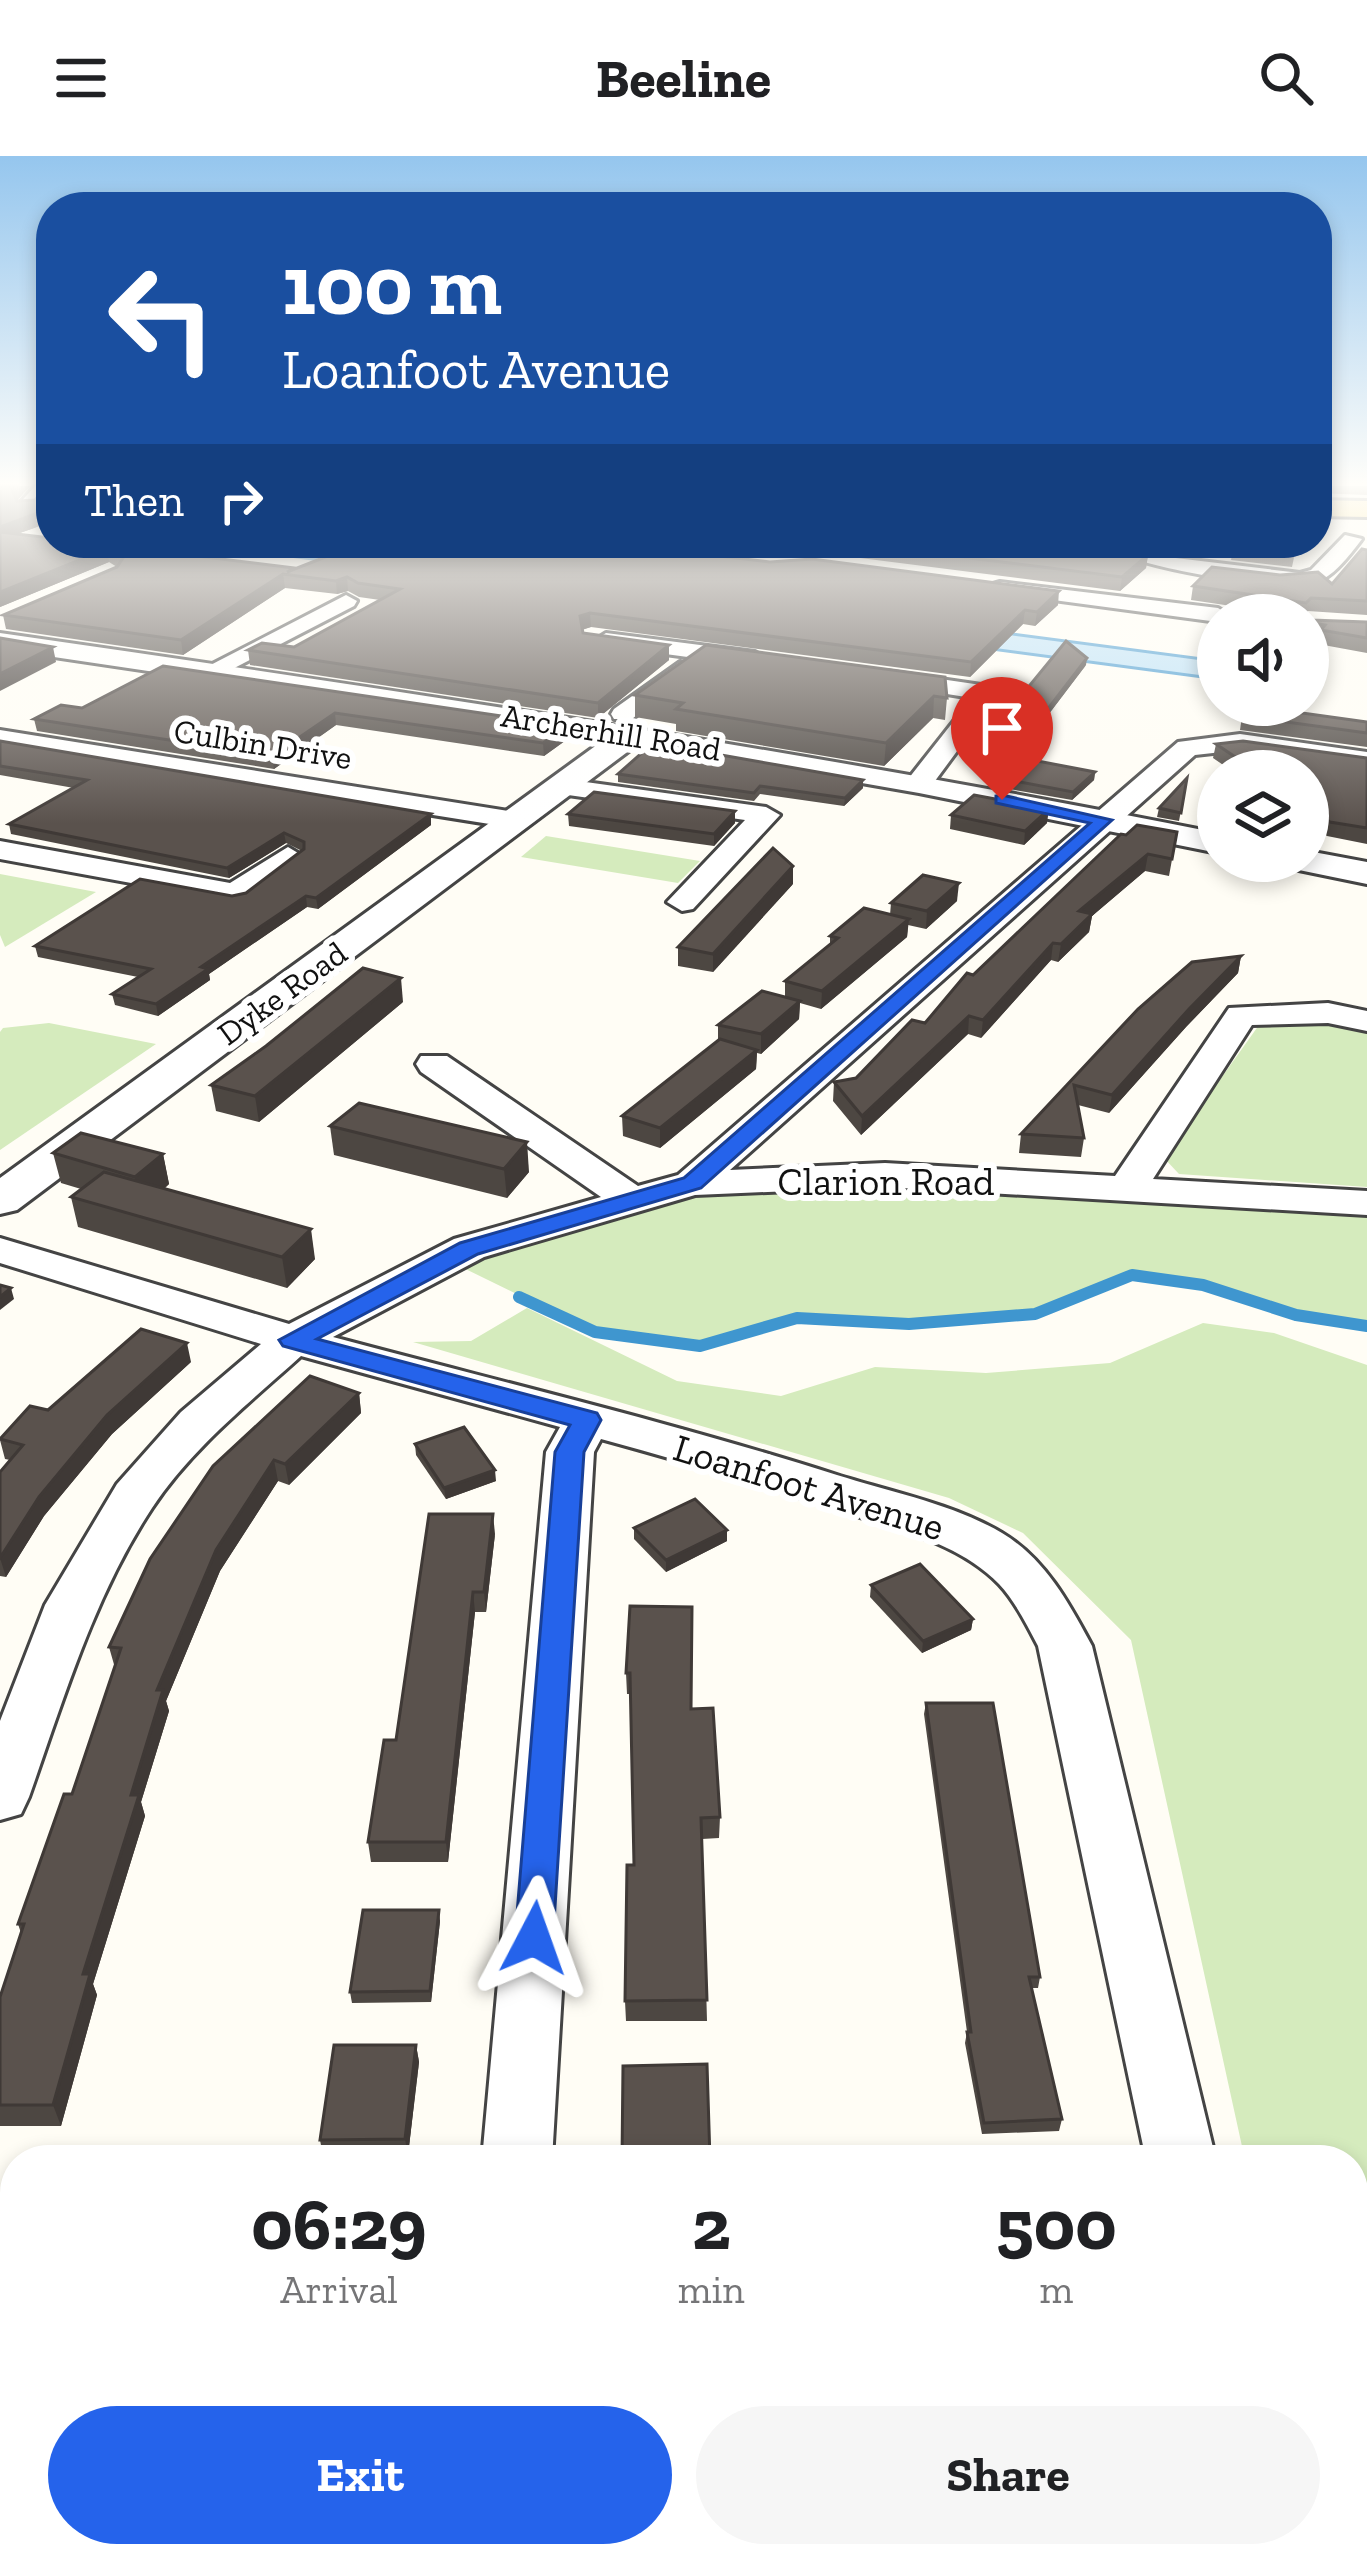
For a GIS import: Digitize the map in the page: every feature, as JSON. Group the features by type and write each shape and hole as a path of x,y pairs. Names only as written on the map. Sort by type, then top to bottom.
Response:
{"street":[{"path":"1086,598 1197,612"},
{"path":"209,672 346,601"},
{"name":"Archerhill Road","path":"2,626 209,672 627,724 1197,839"},
{"path":"592,638 778,662"},
{"path":"627,724 701,652"},
{"path":"872,676 988,693 919,784"},
{"name":"Dyke Road","path":"0,1200 564,787 627,724"},
{"name":"Culbin Drive","path":"0,738 514,820"},
{"path":"692,1183 1187,748 1240,742 1367,760"},
{"path":"564,787 766,814 682,902"},
{"path":"0,850 235,893 288,856"},
{"path":"1329,865 1367,873"},
{"path":"1126,1188 1241,1015 1328,1012 1367,1021"},
{"path":"434,1064 634,1202"},
{"name":"Clarion Road","path":"0,1797 71,1605 134,1496 198,1423 293,1340 469,1249 692,1183 885,1175 1367,1203"},
{"name":"Loanfoot Avenue","path":"0,1250 293,1340 747,1463 947,1528 983,1545 1017,1570 1065,1646 1178,2145"},
{"path":"518,2145 570,1452 587,1420"}],"green space":[{"path":"546,836 700,861 678,883 521,857"},
{"path":"0,874 96,892 5,947 0,935"},
{"path":"1264,1018 1367,1026 1367,1187 1179,1174 1164,1158"},
{"path":"49,1023 156,1044 0,1150 0,1032"},
{"path":"885,1175 1367,1203 1367,1326 1296,1315 1203,1285 1132,1275 1035,1314 909,1324 797,1318 700,1346 595,1332 447,1260 692,1183"},
{"path":"527,1308 677,1381 781,1396 875,1367 986,1373 1110,1363 1203,1323 1274,1333 1367,1365 1367,2145 1242,2145 1131,1640 1023,1533 949,1498 413,1342 471,1341"}],"water":[{"path":"610,598 741,598 1197,658 1197,676"}],"building":[{"path":"42,598 245,598 181,640 3,615"},
{"path":"383,598 1051,598 1037,612 1025,610 971,662 590,613 580,616 583,633 669,645 598,703 248,650 262,643 294,647"},
{"path":"1329,621 1367,622 1367,638 1329,631"},
{"path":"0,638 53,647 0,674"},
{"path":"1066,641 1087,658 1024,740 989,735"},
{"path":"706,645 945,677 947,698 934,696 886,743 676,709 683,703 635,695"},
{"path":"163,666 569,726 543,743 335,713 272,756 34,719 61,705 82,708"},
{"path":"1329,717 1367,722 1367,733 1316,726 1329,726"},
{"path":"0,741 431,814 316,898 306,896 201,967 208,969 156,1004 112,994 151,969 35,946 140,879 232,896 246,893 304,849 304,842 284,833 227,868 9,824 87,780 0,766"},
{"path":"1243,741 1309,750 1225,750 1216,744"},
{"path":"653,743 863,780 845,798 760,786 754,793 618,774"},
{"path":"1329,753 1367,758 1367,828 1330,822"},
{"path":"1022,758 1095,772 1073,792 999,778"},
{"path":"1187,778 1181,813 1159,808"},
{"path":"594,792 735,811 714,834 568,814"},
{"path":"974,795 1049,809 1025,831 951,815"},
{"path":"1137,825 1177,832 1172,859 1148,854 1079,911 1092,914 1061,944 1053,943 983,1020 969,1016 862,1116 834,1082 856,1078 912,1020 925,1023 967,973 973,975 1121,834"},
{"path":"773,848 793,866 713,954 678,947"},
{"path":"923,875 959,883 927,911 891,903"},
{"path":"864,908 909,919 822,991 785,981 838,938 830,936"},
{"path":"1241,956 1112,1095 1074,1085 1084,1138 1021,1134 1138,1009 1192,962"},
{"path":"363,968 401,978 255,1096 211,1085 266,1046"},
{"path":"762,991 800,1001 761,1034 718,1025"},
{"path":"720,1039 757,1050 660,1128 622,1116"},
{"path":"359,1103 527,1142 504,1169 330,1126"},
{"path":"81,1133 163,1154 135,1177 53,1153"},
{"path":"104,1172 311,1229 282,1257 71,1197"},
{"path":"141,1329 187,1343 107,1415 39,1497 0,1558 0,1472 23,1445 0,1439 30,1406 48,1410"},
{"path":"310,1376 359,1393 285,1464 274,1460 216,1550 157,1690 163,1690 131,1795 139,1795 83,1974 90,1974 53,2105 0,2105 0,1997 24,1924 18,1924 64,1794 72,1794 121,1648 109,1647 150,1559 213,1466"},
{"path":"464,1427 495,1470 444,1488 415,1444"},
{"path":"695,1499 727,1530 666,1560 634,1528"},
{"path":"429,1514 493,1514 484,1592 473,1592 446,1842 368,1842 384,1740 396,1740"},
{"path":"920,1564 973,1619 923,1641 871,1585"},
{"path":"630,1606 692,1607 691,1709 713,1708 720,1817 701,1818 707,2000 625,2001 627,1865 634,1865 630,1673 626,1673"},
{"path":"926,1703 993,1703 1040,1977 1029,1977 1062,2119 984,2123 967,2032 971,2032"},
{"path":"363,1910 439,1910 430,1991 350,1992"},
{"path":"334,2045 416,2045 405,2139 320,2140"},
{"path":"707,2064 710,2145 622,2145 623,2066"}],"waterway":[{"path":"519,1297 595,1332 700,1346 797,1318 909,1324 1035,1314 1132,1275 1203,1285 1296,1315 1367,1326"}],"route":[{"path":"534,1938 570,1452 587,1420 293,1340 469,1249 692,1183 1103,820 1002,800"}]}
